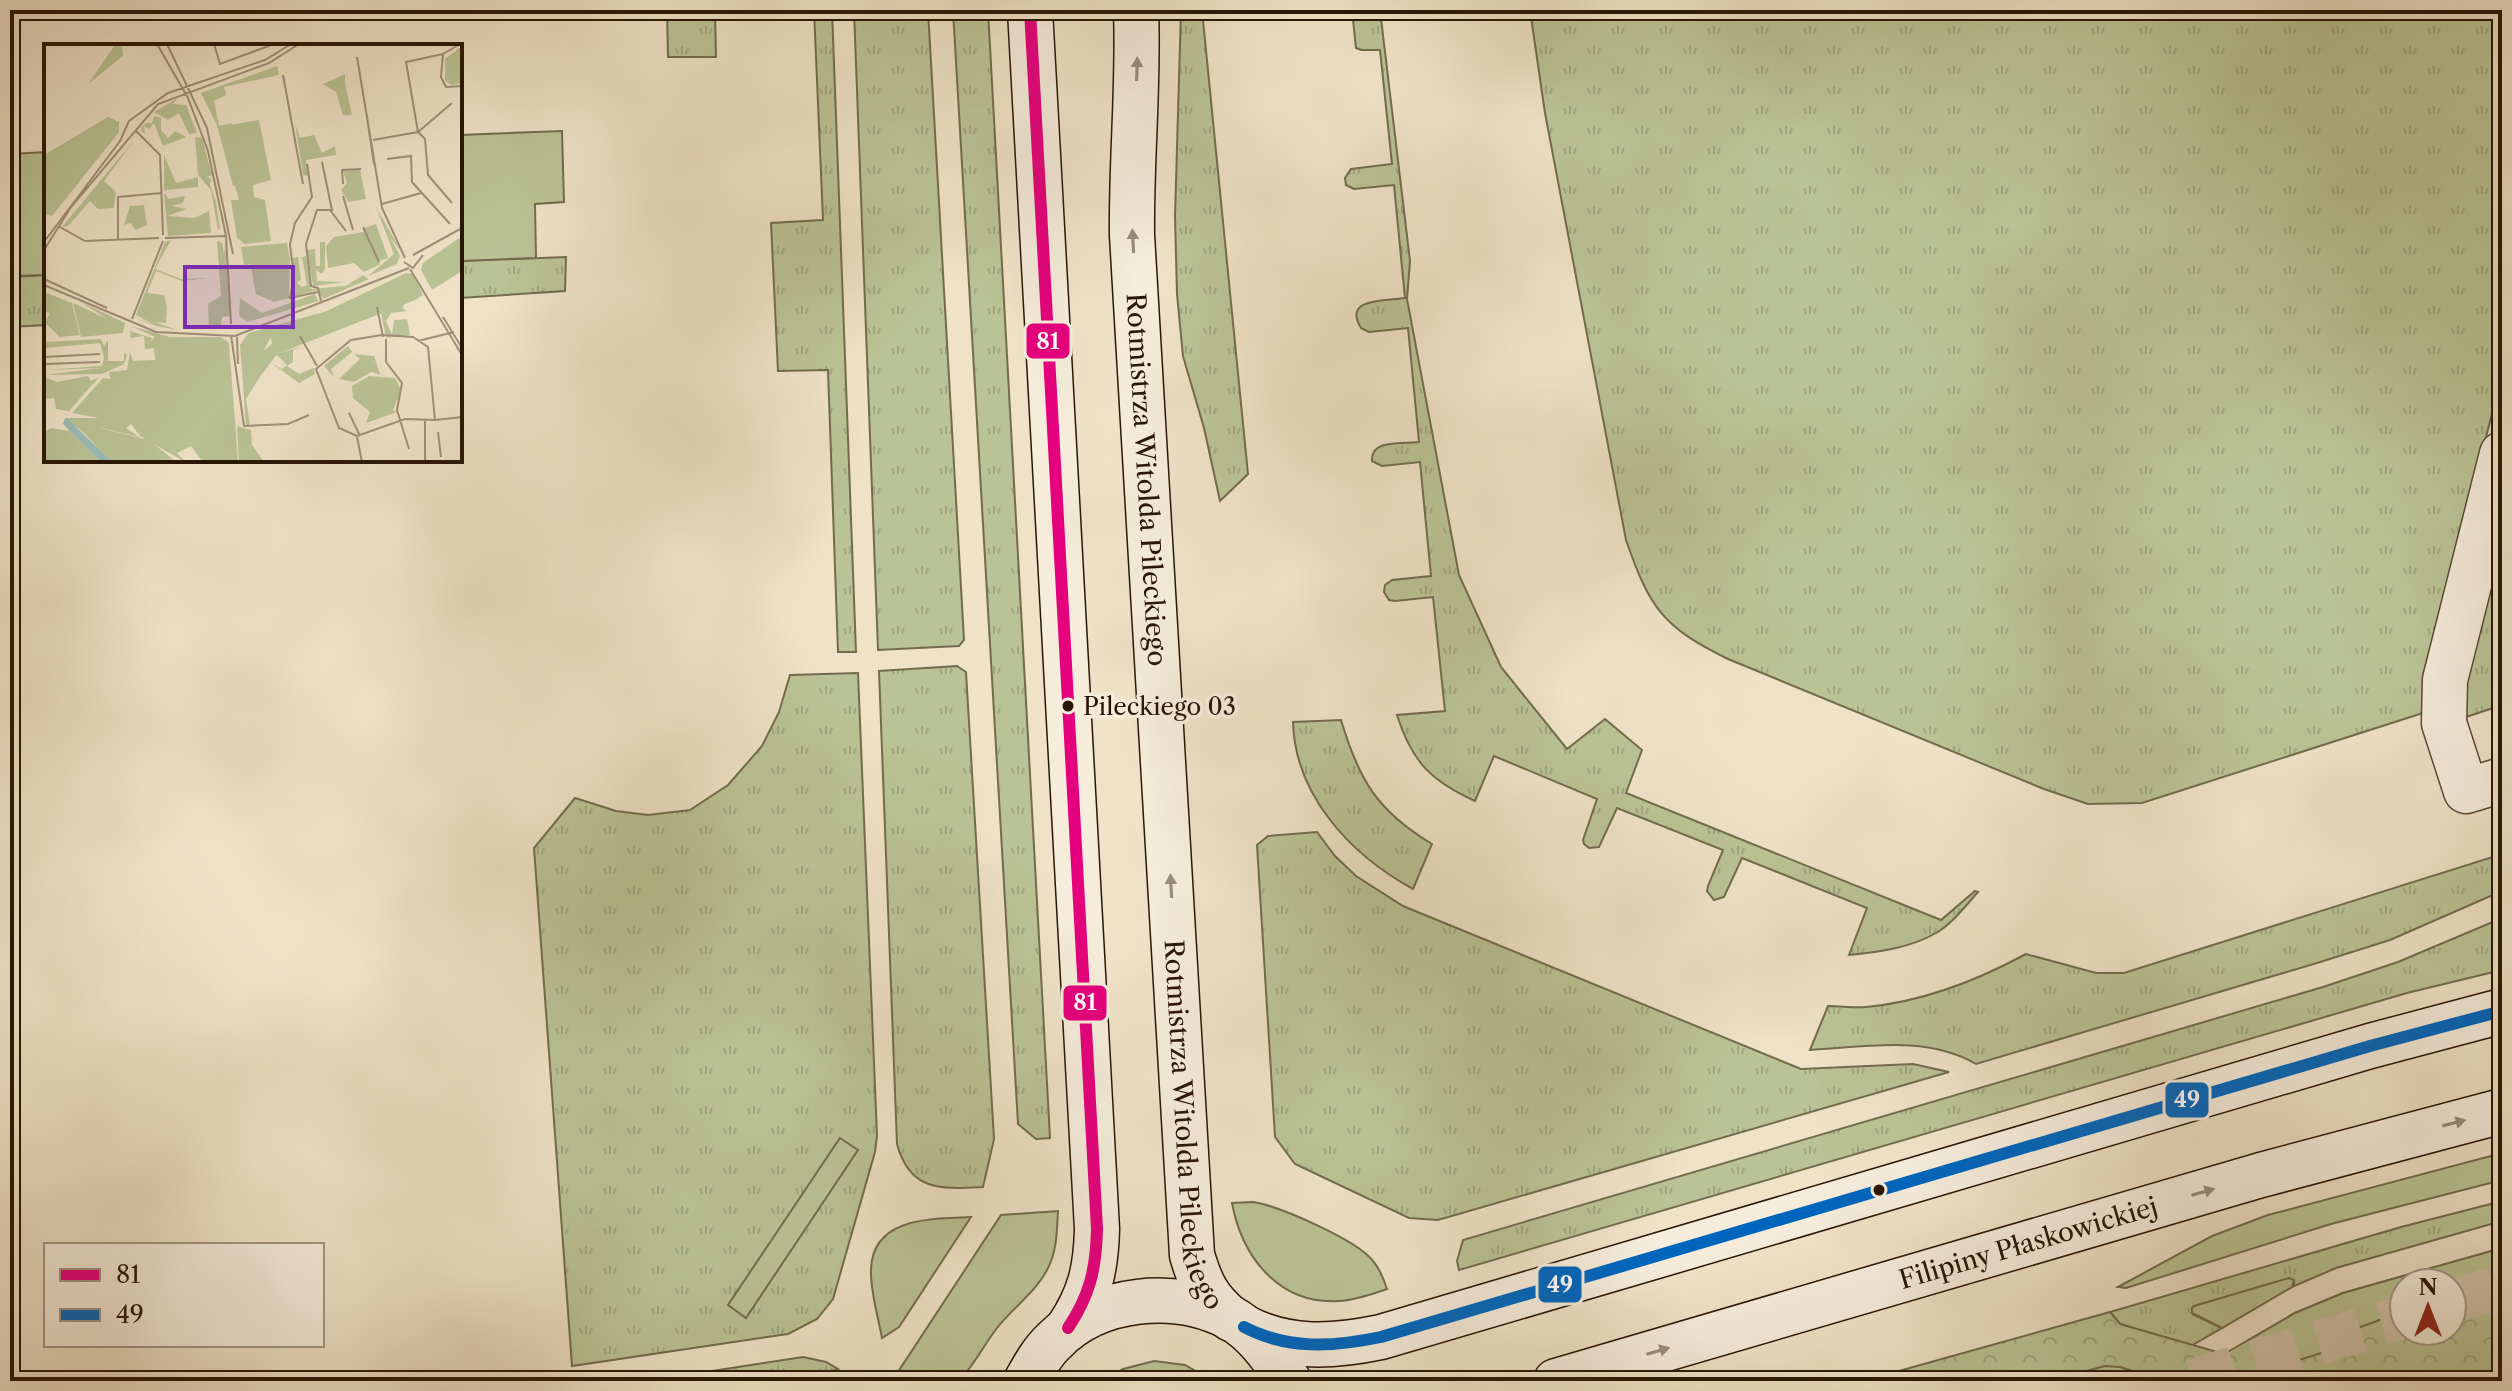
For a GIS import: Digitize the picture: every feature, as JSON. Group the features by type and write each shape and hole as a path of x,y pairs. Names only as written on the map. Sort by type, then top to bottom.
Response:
{"main road":[{"path":"1026,1381 1053,1341 1068,1328 1082,1307 1096,1262 1097,1229 1030,10"},
{"name":"Rotmistrza Witolda Pileckiego","path":"1136,10 1132,235 1192,1255 1203,1289 1213,1304 1238,1323 1275,1361 1289,1381"},
{"path":"2502,454 2445,680 2443,702 2444,723 2466,791 2502,780"},
{"path":"1068,1328 1115,1306 1139,1301 1183,1302 1207,1308 1263,1337 1291,1344 1349,1344 1381,1337 2384,1042 2502,1011"},
{"name":"Filipiny Płaskowickiej","path":"1556,1381 2275,1171 2502,1111"}],"green space":[{"path":"667,10 715,10 716,57 668,57"},
{"path":"814,10 832,10 856,652 838,652 828,370 778,371 771,223 823,220"},
{"path":"854,10 928,10 964,640 959,646 878,650"},
{"path":"953,10 988,10 1050,1138 1036,1139 1018,1124"},
{"path":"1181,10 1202,10 1248,474 1220,501 1204,428 1183,356 1177,294 1175,216"},
{"path":"1352,10 1380,10 1410,261 1407,299 1459,575 1501,667 1567,749 1605,719 1642,750 1626,793 1941,920 1975,891 1978,892 1954,919 1936,933 1905,946 1849,955 1867,908 1742,858 1724,897 1714,900 1707,891 1723,850 1617,808 1599,847 1589,848 1583,840 1597,799 1494,756 1475,801 1446,786 1417,758 1397,715 1445,711 1433,597 1395,601 1389,600 1384,592 1385,585 1392,580 1431,576 1420,462 1382,466 1372,461 1376,449 1382,446 1419,442 1408,328 1369,332 1361,328 1357,318 1357,311 1370,302 1405,298 1394,185 1354,189 1346,185 1345,178 1351,169 1392,164 1380,50 1356,48"},
{"path":"1530,10 2496,10 2502,54 2502,376 2423,676 2423,713 2142,803 2088,804 2044,789 1728,659 1688,637 1652,600 1626,540 1545,113"},
{"path":"562,131 564,202 535,204 536,258 462,261 462,135"},
{"path":"44,152 44,275 10,276 10,154"},
{"path":"566,257 565,291 462,298 462,261"},
{"path":"44,275 44,325 10,327 10,277"},
{"path":"2502,579 2502,684 2494,688 2499,706 2463,718 2465,683 2489,581"},
{"path":"957,666 966,672 994,1139 983,1187 954,1188 919,1179 903,1160 897,1144 879,671"},
{"path":"858,673 877,1136 833,1299 817,1319 788,1334 572,1366 534,848 575,798 616,811 648,815 690,810 728,785 762,746 779,712 790,675"},
{"path":"1341,720 1355,760 1373,792 1397,819 1432,844 1413,889 1368,859 1348,841 1330,820 1304,775 1296,749 1293,722"},
{"path":"1317,832 1335,856 1356,876 1403,906 1801,1069 1913,1064 1949,1072 1438,1220 1409,1218 1295,1164 1275,1137 1257,845 1268,836"},
{"path":"2502,854 2502,891 2390,940 1976,1064 1937,1049 1916,1046 1874,1045 1810,1050 1828,1006 1866,1007 1928,995 1969,981 2026,954 2096,973 2124,973"},
{"path":"2502,918 2502,970 2407,993 1459,1270 1457,1261 1463,1240 2323,987 2398,962"},
{"path":"840,1138 858,1150 746,1318 728,1305"},
{"path":"2502,1153 2502,1180 2331,1224 2126,1288 2118,1287 2212,1236 2268,1215"},
{"path":"2502,1201 2502,1221 2336,1268 2292,1287 2294,1283 2194,1315 2222,1328 2191,1346 2120,1324 2110,1312 2401,1227"},
{"path":"1253,1202 1298,1217 1351,1243 1375,1264 1387,1289 1339,1301 1298,1295 1281,1286 1254,1259 1237,1223 1232,1203"},
{"path":"1058,1211 1054,1249 1047,1271 997,1328 961,1379 892,1381 1001,1215"},
{"path":"971,1217 899,1327 882,1338 871,1269 874,1252 882,1239 894,1230 924,1220"},
{"path":"2502,1248 2502,1381 1863,1381 2110,1312 2120,1324 2224,1354 2295,1313 2343,1293 2388,1280 2388,1347 2468,1347 2468,1267 2435,1267"},
{"path":"2502,1248 2502,1274 2476,1304 2468,1306 2468,1267 2435,1267"},
{"path":"2289,1278 2294,1280 2292,1287 2222,1328 2192,1313 2194,1306"},
{"path":"2388,1280 2388,1319 2344,1333 2331,1350 2296,1361 2249,1340 2295,1313 2343,1293"},
{"path":"803,1357 826,1362 838,1369 806,1381 647,1381"},
{"path":"1154,1361 1185,1365 1213,1381 1103,1381 1123,1369"},
{"path":"2105,1366 2143,1374 2130,1381 2049,1381"}],"tunnel":[{"path":"2468,1297 2502,1286"},
{"path":"2192,1381 2388,1322"}],"transit line":[{"name":"81","path":"1030,10 1097,1229 1090,1281 1082,1304 1068,1328"},
{"name":"49","path":"1244,1327 1294,1343 1346,1343 1381,1337 2370,1046 2502,1011"}],"place":[{"name":"Pileckiego 03","path":"1068,706"}]}
